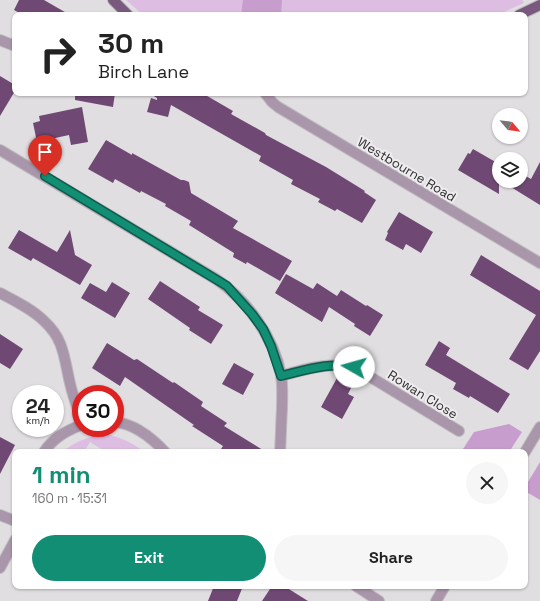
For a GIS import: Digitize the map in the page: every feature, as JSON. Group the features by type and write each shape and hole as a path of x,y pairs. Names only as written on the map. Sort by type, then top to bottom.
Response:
{"main road":[{"path":"112,0 125,12"},
{"path":"525,12 540,5"}],"street":[{"path":"0,40 12,45"},
{"name":"Westbourne Road","path":"267,96 278,107 540,263"},
{"path":"0,150 227,286 263,329 271,346 281,376 280,449"},
{"path":"0,292 37,314 54,332 62,346 72,392"},
{"name":"Rowan Close","path":"281,376 340,364 354,367 459,432"},
{"path":"124,424 131,426 143,433 162,449"},
{"path":"527,449 540,427"},
{"path":"47,449 58,437 72,429"},
{"path":"0,515 12,520"},
{"path":"0,568 12,546"},
{"path":"361,589 379,601"},
{"path":"436,601 443,589"}],"shaded area":[{"path":"126,0 522,0 524,3 504,12 140,12"},
{"path":"243,0 282,0 281,12 241,12"},
{"path":"509,424 522,432 511,449 463,449 474,432"},
{"path":"91,437 117,437 140,449 101,449 90,442 86,449 66,449"},
{"path":"540,462 540,500 528,493 528,482"}],"building":[{"path":"19,0 44,0 65,12 18,12 14,10"},
{"path":"0,76 12,83 12,96 0,116"},
{"path":"75,96 115,96 113,107 75,100"},
{"path":"154,96 207,96 233,111 231,114 265,133 266,135 326,167 365,191 364,192 376,200 362,223 337,209 335,211 318,202 320,199 291,184 293,180 259,161 261,156 171,105 168,117 147,112 151,98 157,100 157,98"},
{"path":"82,107 88,142 71,145 69,135 37,142 33,123 40,121 39,116"},
{"path":"106,140 181,180 189,182 191,193 238,221 233,228 292,261 280,281 247,262 246,264 233,257 234,253 189,225 191,221 165,206 166,204 141,191 140,193 115,179 113,183 88,169"},
{"path":"473,149 492,160 492,188 499,188 499,194 458,170 468,153 470,154"},
{"path":"540,162 540,205 512,188 528,188 528,177 531,179"},
{"path":"399,212 433,232 421,253 406,244 403,250 385,240 388,233 387,232"},
{"path":"19,230 57,252 70,230 75,255 92,265 80,285 33,258 31,261 8,248"},
{"path":"481,255 540,291 540,351 528,370 509,359 536,315 470,275"},
{"path":"286,274 313,289 317,283 337,296 341,290 383,315 370,336 329,307 322,322 275,293"},
{"path":"160,281 200,307 198,310 223,325 211,344 189,330 190,328 148,299"},
{"path":"112,282 130,293 115,318 81,298 90,283 106,292"},
{"path":"0,334 23,349 10,369 0,363"},
{"path":"439,341 450,348 446,355 510,394 498,413 470,396 469,398 453,389 456,383 425,365"},
{"path":"107,343 134,360 137,359 173,383 174,382 203,402 201,406 227,423 224,426 261,449 221,449 223,446 192,426 194,425 125,377 121,385 92,368"},
{"path":"234,363 254,374 243,395 222,384"},
{"path":"337,378 352,386 348,394 354,397 342,419 321,407"},
{"path":"0,437 15,445 0,474"},
{"path":"213,589 242,589 237,601 208,601"},
{"path":"270,589 289,589 308,601 262,601"}],"route":[{"path":"45,176 227,286 263,329 277,361 281,376 340,364 354,367"}]}
